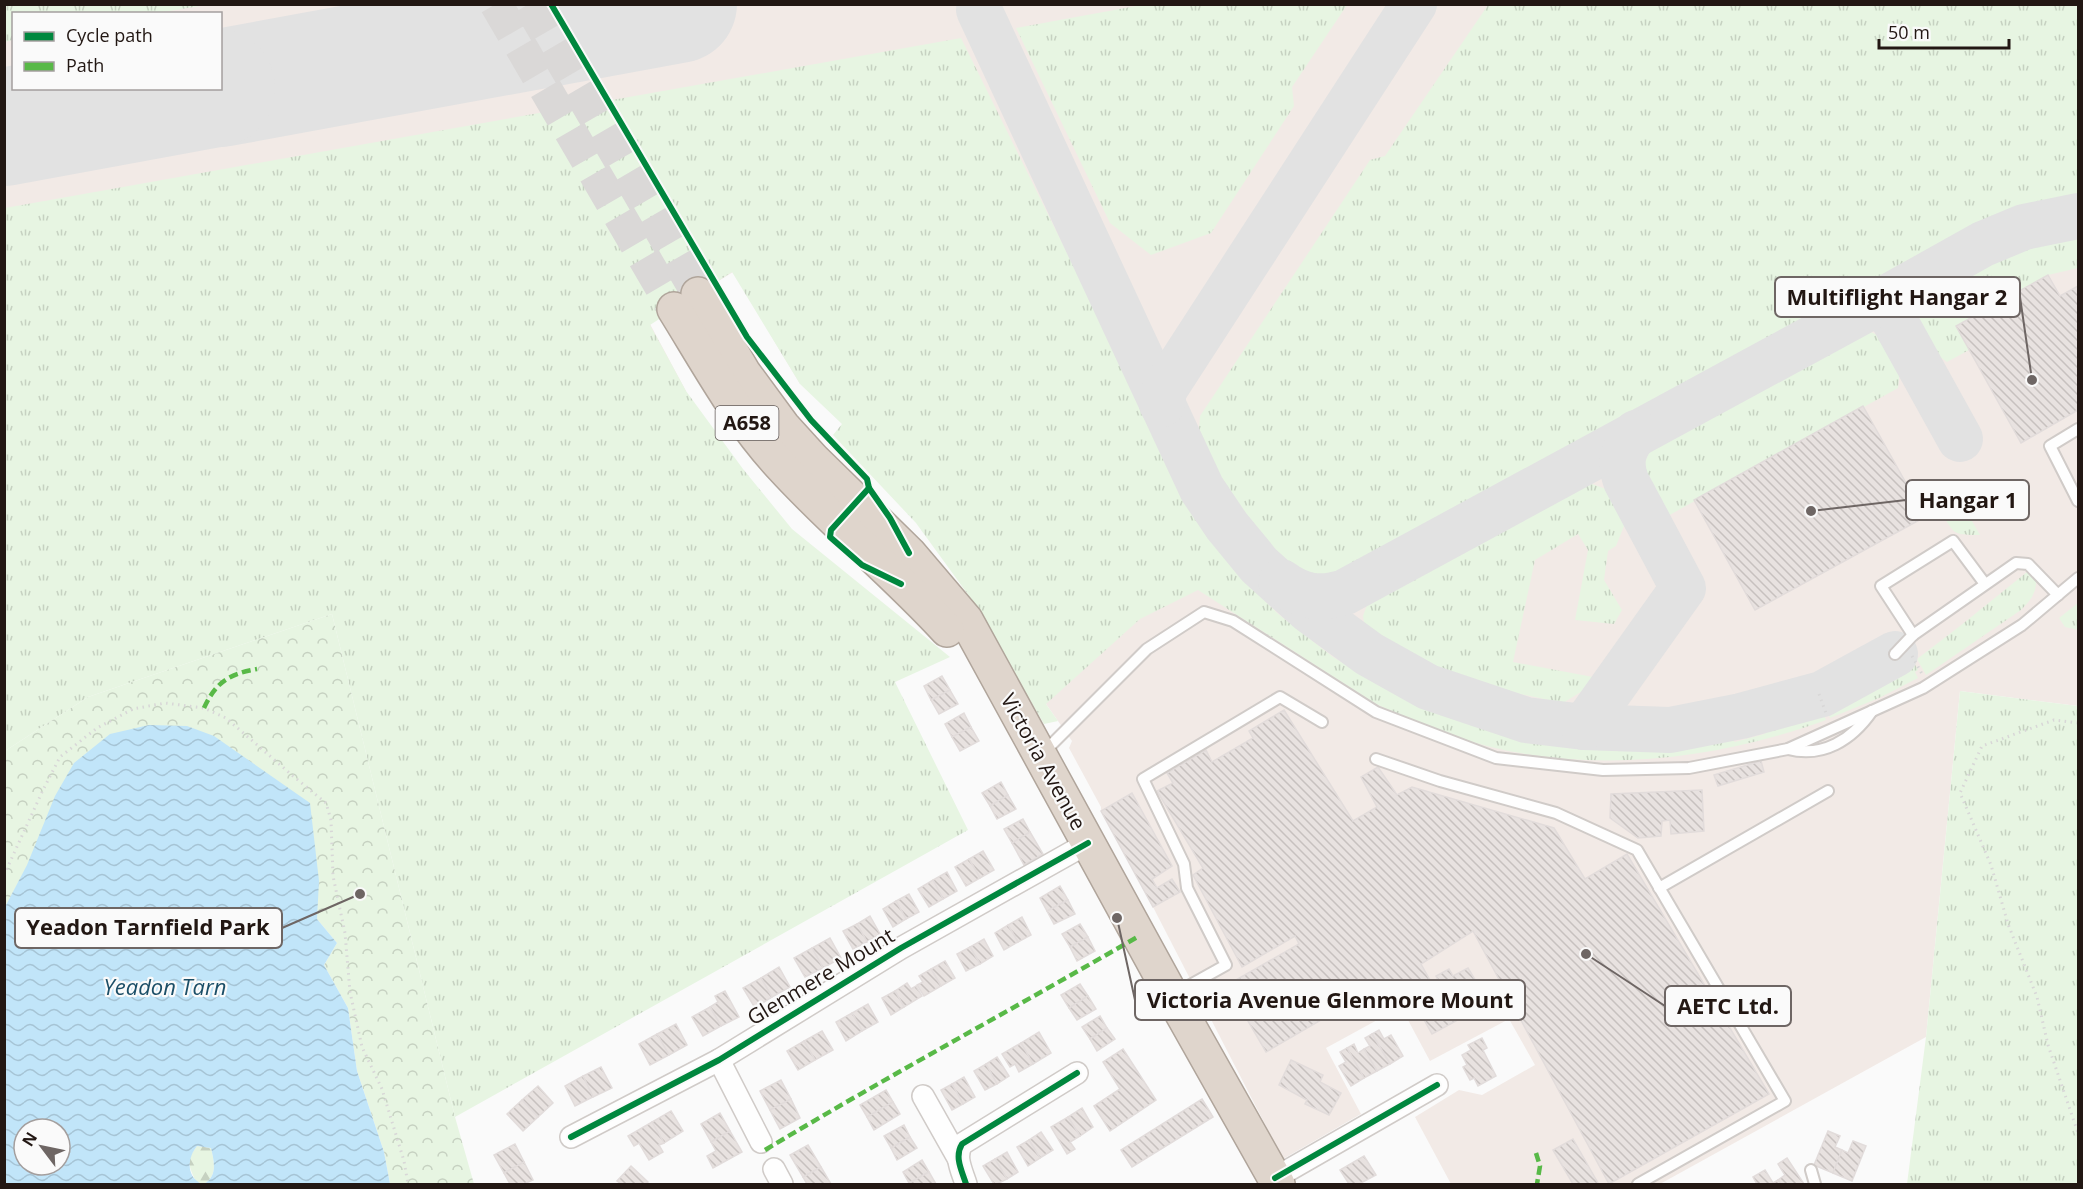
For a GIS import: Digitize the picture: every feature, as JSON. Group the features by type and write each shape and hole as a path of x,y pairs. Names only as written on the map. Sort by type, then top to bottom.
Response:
{"highway":[{"name":"Victoria Avenue","path":"686,301 783,426 813,459 884,526 966,620 1276,1181"}],"street":[{"name":"Glenmere Mount","path":"571,1137 718,1059 901,948 1088,843"},
{"path":"718,1059 761,1142"},
{"path":"958,1158 958,1150 962,1144 1077,1073"},
{"path":"1276,1181 1437,1085"},
{"path":"923,1096 958,1158 966,1185"}],"lane":[{"path":"2079,429 2050,446 2079,501"},
{"path":"1913,635 1881,586 1953,541 1985,584"},
{"path":"1895,654 1913,635 2016,563 2028,564 2058,595"},
{"path":"1041,755 1147,649 1204,612 1233,621 1376,712 1496,758 1603,770 1679,768 1788,749 1927,685 2022,625 2079,578"},
{"path":"1172,996 1226,964 1187,888 1184,864 1143,779 1280,697 1322,722"},
{"path":"1788,749 1803,753 1819,751 1844,740 1862,726 1872,711"},
{"path":"1376,759 1440,781 1556,813 1637,850 1785,1101 1638,1185"},
{"path":"1659,888 1828,791"},
{"path":"1811,1170 1815,1185"}],"path":[{"path":"1904,645 1927,685"},
{"path":"1819,694 1832,729"},
{"path":"4,875 60,757 97,728 132,709 165,703 204,708 226,718 326,803 331,820 333,876 345,933 350,993 362,1047 382,1089 404,1161 408,1185"},
{"path":"2079,723 2054,720 1982,747 1959,793 1991,865 2008,924 2037,997 2048,1045 2079,1133"}],"shaded area":[{"path":"4,5 2078,5 2078,706 1960,691 1926,1037 1660,1184 1451,1184 1415,1117 1459,1090 1482,1095 1535,1065 1509,1019 1430,1061 1401,1007 1326,1048 1361,1114 1283,1159 1069,748 1072,741 1046,704 863,371 800,384 733,272 650,324 686,391 5,536"}],"green space":[{"path":"5,4 206,4 163,12 12,12 12,40 5,42"},
{"path":"1147,4 1347,5 1292,87 1294,106 1211,233 1151,255 1110,223 1016,28"},
{"path":"1488,5 2078,5 2078,197 2004,211 1333,580 1306,578 1283,559 1246,514 1198,443 1200,416 1370,160 1385,156"},
{"path":"961,38 1185,492 1236,571 1277,613 1333,657 1386,688 1448,715 1509,732 1578,744 1582,741 1589,746 1617,747 1726,736 1735,742 1764,734 1778,723 1821,708 1826,720 1745,744 1660,758 1575,760 1491,747 1432,728 1376,704 1198,590 1140,619 1046,704 1058,721 1044,724 972,600 916,523 833,435 842,424 800,384 732,272 650,325 686,391 743,469 792,529 950,657 895,682 968,830 455,1117 332,614 88,697 5,751 5,208"},
{"path":"2078,234 2078,268 2048,275 1956,326 1969,350 1947,362 1925,346 1913,321 1918,303 2004,250"},
{"path":"1868,331 1887,341 1897,352 1900,367 1898,388 1666,517 1650,500 1642,478 1651,448 1851,336"},
{"path":"1584,481 1614,492 1626,521 1616,546 1608,551 1604,580 1622,610 1614,624 1575,620 1588,550 1578,534 1535,560 1513,662 1593,677 1584,690 1563,703 1501,690 1432,666 1365,629 1363,616 1368,602"},
{"path":"1956,493 1980,535 1959,534 1952,529 1941,512 1929,506"},
{"path":"2027,572 2036,579 2035,588 2030,600 2021,610 1926,675 1917,659"},
{"path":"2078,603 2078,630 2065,627 2059,618"},
{"path":"332,614 455,1117 474,1184 390,1184 384,1152 357,1071 348,1008 324,965 337,943 317,919 318,874 28,865 5,907 5,751 88,697"},
{"path":"1913,661 1918,670 1915,672 1918,678 1879,698 1830,718 1826,705 1870,686"},
{"path":"1960,691 2078,706 2078,1184 1907,1184 1926,1037"},
{"path":"197,1146 211,1148 213,1158 213,1173 204,1184 196,1182 190,1167 191,1156"}],"water":[{"name":"Yeadon Tarn","path":"149,725 187,726 214,736 310,803 319,881 317,919 337,943 324,965 348,1008 357,1071 384,1152 390,1184 204,1184 213,1173 213,1158 211,1148 197,1146 191,1156 190,1167 193,1177 202,1184 5,1184 5,907 27,865 55,796 74,763 110,734"}],"building":[{"path":"2048,275 2060,296 2078,286 2078,410 2021,443 1956,326"},
{"path":"1863,406 1925,517 1755,610 1694,500"},
{"path":"942,676 950,690 931,700 924,686"},
{"path":"950,690 958,704 939,714 931,700"},
{"path":"1284,710 1353,821 1377,807 1361,777 1378,767 1397,795 1412,787 1554,828 1585,879 1627,854 1769,1094 1609,1184 1473,931 1421,964 1431,982 1386,1008 1376,988 1266,1052 1227,985 1299,944 1295,936 1242,967 1193,875 1203,868 1157,791 1173,783 1167,773 1206,750 1212,762 1253,738 1249,731"},
{"path":"964,713 971,727 952,737 945,724"},
{"path":"971,727 979,741 960,751 952,737"},
{"path":"1761,761 1764,772 1718,786 1714,775"},
{"path":"1001,782 1008,795 990,806 982,793"},
{"path":"1702,790 1704,831 1671,834 1670,820 1662,821 1661,836 1638,838 1610,818 1611,794"},
{"path":"1132,793 1172,866 1152,879 1157,888 1172,879 1180,892 1153,907 1101,811"},
{"path":"1008,795 1016,809 997,819 990,806"},
{"path":"1023,819 1030,832 1012,843 1004,829"},
{"path":"1030,832 1043,854 1024,865 1012,843"},
{"path":"983,851 994,870 980,878 969,859"},
{"path":"969,859 980,878 966,886 955,867"},
{"path":"947,872 957,891 943,899 933,880"},
{"path":"933,880 943,899 929,907 918,889"},
{"path":"1060,886 1068,900 1047,911 1040,898"},
{"path":"909,894 919,912 906,919 896,901"},
{"path":"1068,900 1075,914 1054,924 1047,911"},
{"path":"896,901 906,919 893,927 883,909"},
{"path":"870,916 880,934 867,942 857,924"},
{"path":"1022,917 1031,935 1018,942 1008,925"},
{"path":"857,924 867,942 853,949 843,931"},
{"path":"1080,924 1088,937 1070,947 1062,934"},
{"path":"1008,925 1018,942 1004,950 995,933"},
{"path":"1088,937 1095,951 1077,961 1070,947"},
{"path":"830,938 841,958 823,968 812,948"},
{"path":"984,939 993,956 980,964 970,947"},
{"path":"970,947 980,964 966,971 957,954"},
{"path":"812,948 823,968 805,977 794,958"},
{"path":"945,961 955,978 941,986 931,969"},
{"path":"779,967 790,987 772,997 761,978"},
{"path":"1468,968 1489,1003 1432,1034 1413,1000 1440,984 1436,976 1449,969 1453,976"},
{"path":"931,969 941,986 924,996 917,985 923,982 919,976"},
{"path":"761,978 772,997 755,1008 743,988"},
{"path":"907,983 911,989 916,986 922,996 904,1007 895,991"},
{"path":"1080,984 1088,996 1069,1008 1061,995"},
{"path":"725,991 739,1017 721,1026 710,1007 718,1002 715,996"},
{"path":"895,991 904,1007 891,1015 882,998"},
{"path":"1088,996 1096,1009 1077,1020 1069,1008"},
{"path":"868,1004 878,1022 862,1031 852,1013"},
{"path":"710,1007 721,1026 703,1036 692,1017"},
{"path":"852,1013 862,1031 846,1041 836,1022"},
{"path":"1100,1016 1107,1028 1090,1039 1082,1027"},
{"path":"676,1024 687,1045 669,1055 657,1034"},
{"path":"1107,1028 1115,1039 1097,1051 1090,1039"},
{"path":"1379,1030 1384,1039 1391,1035 1403,1056 1390,1064 1372,1034"},
{"path":"822,1031 833,1050 815,1060 804,1041"},
{"path":"1039,1032 1051,1053 1033,1064 1021,1043"},
{"path":"657,1034 669,1055 650,1065 639,1044"},
{"path":"1372,1034 1390,1064 1377,1071 1364,1049 1370,1046 1365,1038"},
{"path":"1482,1038 1487,1048 1483,1050 1496,1076 1478,1086 1474,1078 1470,1080 1463,1067 1467,1065 1462,1055 1471,1050 1468,1045"},
{"path":"804,1041 815,1060 798,1070 787,1051"},
{"path":"1021,1043 1033,1064 1019,1072 1015,1064 1010,1067 1002,1054"},
{"path":"1354,1044 1358,1053 1364,1049 1377,1071 1364,1078 1347,1048"},
{"path":"1347,1048 1364,1078 1351,1086 1339,1066 1346,1062 1340,1052"},
{"path":"1123,1049 1156,1100 1110,1131 1094,1106 1120,1089 1103,1062"},
{"path":"997,1057 1009,1076 997,1084 986,1064"},
{"path":"1291,1060 1323,1075 1320,1082 1341,1093 1329,1115 1305,1104 1307,1100 1279,1085"},
{"path":"986,1064 997,1084 985,1090 974,1071"},
{"path":"601,1067 612,1088 593,1097 583,1076"},
{"path":"583,1076 593,1097 575,1106 565,1086"},
{"path":"964,1077 975,1097 963,1104 952,1084"},
{"path":"781,1080 791,1099 770,1110 760,1091"},
{"path":"952,1084 963,1104 952,1110 941,1090"},
{"path":"538,1086 553,1103 538,1117 522,1100"},
{"path":"886,1090 893,1102 867,1117 860,1105"},
{"path":"791,1099 800,1118 780,1129 770,1110"},
{"path":"1202,1099 1213,1117 1132,1167 1121,1150"},
{"path":"522,1100 538,1117 523,1131 507,1114"},
{"path":"893,1102 900,1114 874,1130 867,1117"},
{"path":"1082,1108 1093,1127 1080,1136 1068,1117"},
{"path":"671,1111 683,1131 664,1143 652,1122"},
{"path":"720,1113 730,1131 711,1142 701,1124"},
{"path":"1068,1117 1080,1136 1070,1142 1075,1149 1067,1154 1051,1127"},
{"path":"652,1122 664,1143 659,1145 663,1152 649,1160 639,1143 634,1146 628,1136"},
{"path":"904,1125 910,1137 891,1148 884,1136"},
{"path":"730,1131 742,1152 713,1168 707,1156 716,1151 711,1142"},
{"path":"1828,1131 1840,1136 1835,1147 1842,1150 1833,1173 1814,1165"},
{"path":"1041,1132 1053,1150 1040,1158 1029,1140"},
{"path":"910,1137 917,1148 897,1160 891,1148"},
{"path":"1573,1139 1598,1183 1573,1184 1553,1150"},
{"path":"1029,1140 1040,1158 1028,1166 1017,1147"},
{"path":"1853,1141 1866,1146 1852,1181 1833,1173 1842,1150 1848,1153"},
{"path":"515,1144 524,1162 504,1173 494,1155"},
{"path":"808,1145 821,1167 803,1177 790,1155"},
{"path":"1007,1152 1018,1172 1007,1179 995,1159"},
{"path":"1364,1156 1376,1175 1359,1184 1349,1184 1340,1170"},
{"path":"1787,1158 1804,1184 1781,1184 1778,1180 1785,1175 1778,1164"},
{"path":"995,1159 1007,1179 997,1184 994,1184 983,1166"},
{"path":"922,1160 929,1172 909,1183 903,1172"},
{"path":"524,1162 533,1180 524,1184 510,1184 504,1173"},
{"path":"631,1166 648,1182 646,1184 621,1184 617,1181"},
{"path":"821,1167 831,1184 807,1184 803,1177"},
{"path":"1765,1170 1773,1183 1778,1180 1781,1184 1757,1184 1753,1177"},
{"path":"929,1172 936,1184 909,1183"}],"taxiway":[{"path":"1162,404 1164,390 1414,4"},
{"path":"979,10 1202,489 1227,526 1259,565 1309,610 1369,654 1428,687 1526,720 1584,727 1670,730 1741,716 1822,694 1895,654"},
{"path":"1281,582 1296,591 1312,596 1328,596 1345,592 1983,244 2024,227 2078,216"},
{"path":"1883,300 1960,439"},
{"path":"1584,727 1683,588 1626,481 1623,467 1624,455 1636,433"}],"runway":[{"path":"222,88 678,4"},
{"path":"4,127 205,90"}],"tunnel":[{"path":"496,4 674,309"},
{"path":"529,4 698,294"}],"marked path":[{"path":"204,708 213,692 224,681 257,669"},
{"path":"765,1150 1139,936"},
{"path":"1536,1153 1540,1166 1537,1184"}],"cycle path":[{"path":"551,4 747,337 811,420 867,479 869,488 890,518 909,553"},
{"path":"869,488 831,530 830,537 862,565 901,584"},
{"path":"571,1137 719,1060 901,948 1088,843"},
{"path":"966,1184 959,1159 962,1144 1077,1073"},
{"path":"1275,1178 1437,1085"}],"place":[{"name":"Multiflight Hangar 2","path":"2032,380"},
{"name":"Hangar 1","path":"1811,511"},
{"name":"Yeadon Tarnfield Park","path":"360,894"},
{"name":"Victoria Avenue Glenmore Mount","path":"1117,918"},
{"name":"AETC Ltd.","path":"1586,954"}]}
